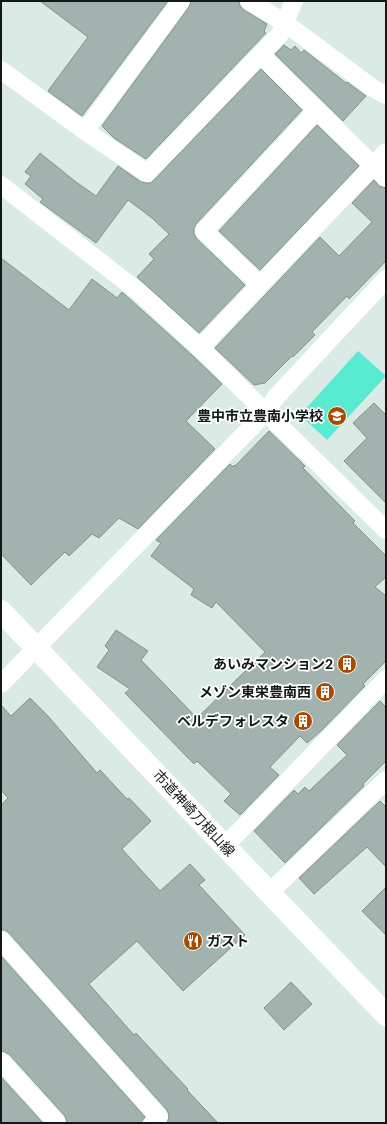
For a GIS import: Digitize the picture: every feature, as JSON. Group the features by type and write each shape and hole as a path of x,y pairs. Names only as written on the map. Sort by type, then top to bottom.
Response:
{"street":[{"path":"85,131 181,1"},
{"path":"249,1 285,23 374,89 386,95"},
{"path":"1,70 85,131 147,173 280,34 294,1"},
{"path":"261,55 380,172"},
{"path":"260,285 204,231 317,110"},
{"path":"200,348 260,285 380,172 386,152"},
{"path":"1,185 140,292 200,348 386,530"},
{"path":"1,684 266,412 276,397 386,279"},
{"name":"市道神崎刀根山線","path":"1,611 386,1015"},
{"path":"225,846 386,679"},
{"path":"269,893 386,780"},
{"path":"1,940 159,1117 153,1123"},
{"path":"1,1061 57,1123"}],"shaded area":[{"path":"358,351 386,376 327,440 300,415"}],"building":[{"path":"40,1 168,1 82,116 48,91 88,37"},
{"path":"191,1 239,1 240,6 244,10 267,24 264,31 266,33 146,159 114,138 102,126 189,7"},
{"path":"284,45 291,50 295,46 301,53 304,50 346,83 347,82 366,96 343,121 275,54"},
{"path":"261,69 302,110 196,224 194,228 194,234 197,239 245,285 199,333 137,277 154,259 149,254 169,234 152,218 128,200 96,243 40,202 43,199 25,184 31,176 25,172 40,153 96,196 118,166 141,182 151,183"},
{"path":"317,125 359,166 260,270 219,231"},
{"path":"374,180 379,186 386,188 386,261 349,299 347,296 312,332 315,335 293,357 292,356 265,383 254,385 215,348 320,237 339,256 372,222 352,203"},
{"path":"1,258 69,310 92,279 117,298 122,292 222,384 186,421 215,449 138,529 119,518 99,538 92,534 69,556 65,552 31,585 1,554"},
{"path":"374,403 386,415 386,503 344,461 367,438 353,423"},
{"path":"269,431 305,466 303,468 355,521 353,523 386,556 386,577 375,587 386,596 386,661 363,684 365,686 322,730 307,743 300,736 270,767 279,775 240,815 224,801 231,794 197,761 194,764 125,693 130,689 97,667 109,650 105,646 116,630 148,651 141,660 197,718 265,652 216,602 212,608 191,595 194,589 151,556 161,543 156,540 230,464 233,467 234,465 235,466"},
{"path":"30,698 48,716 97,773 100,770 127,799 129,798 151,821 122,849 160,891 190,864 205,880 199,885 245,935 183,991 137,941 89,984 134,1035 136,1033 218,1123 167,1123 169,1115 167,1110 9,933 5,930 1,930 1,805 8,798 1,790 1,705 11,716"},
{"path":"380,701 386,707 386,761 363,784 364,786 285,863 254,831 294,790 298,794 305,787 309,791 347,755 337,745"},
{"path":"380,801 386,807 386,867 367,847 314,894 299,878"},
{"path":"386,887 386,935 362,911"},
{"path":"1,956 145,1117 140,1123 67,1123 65,1116 9,1054 1,1051"},
{"path":"291,982 312,1004 284,1030 264,1008"},
{"path":"1,1077 43,1123 1,1123"}],"place":[{"name":"豊中市立豊南小学校","path":"337,416"},
{"name":"あいみマンション2","path":"347,664"},
{"name":"メゾン東栄豊南西","path":"325,692"},
{"name":"ベルデフォレスタ","path":"303,721"},
{"name":"ガスト","path":"193,941"}]}
